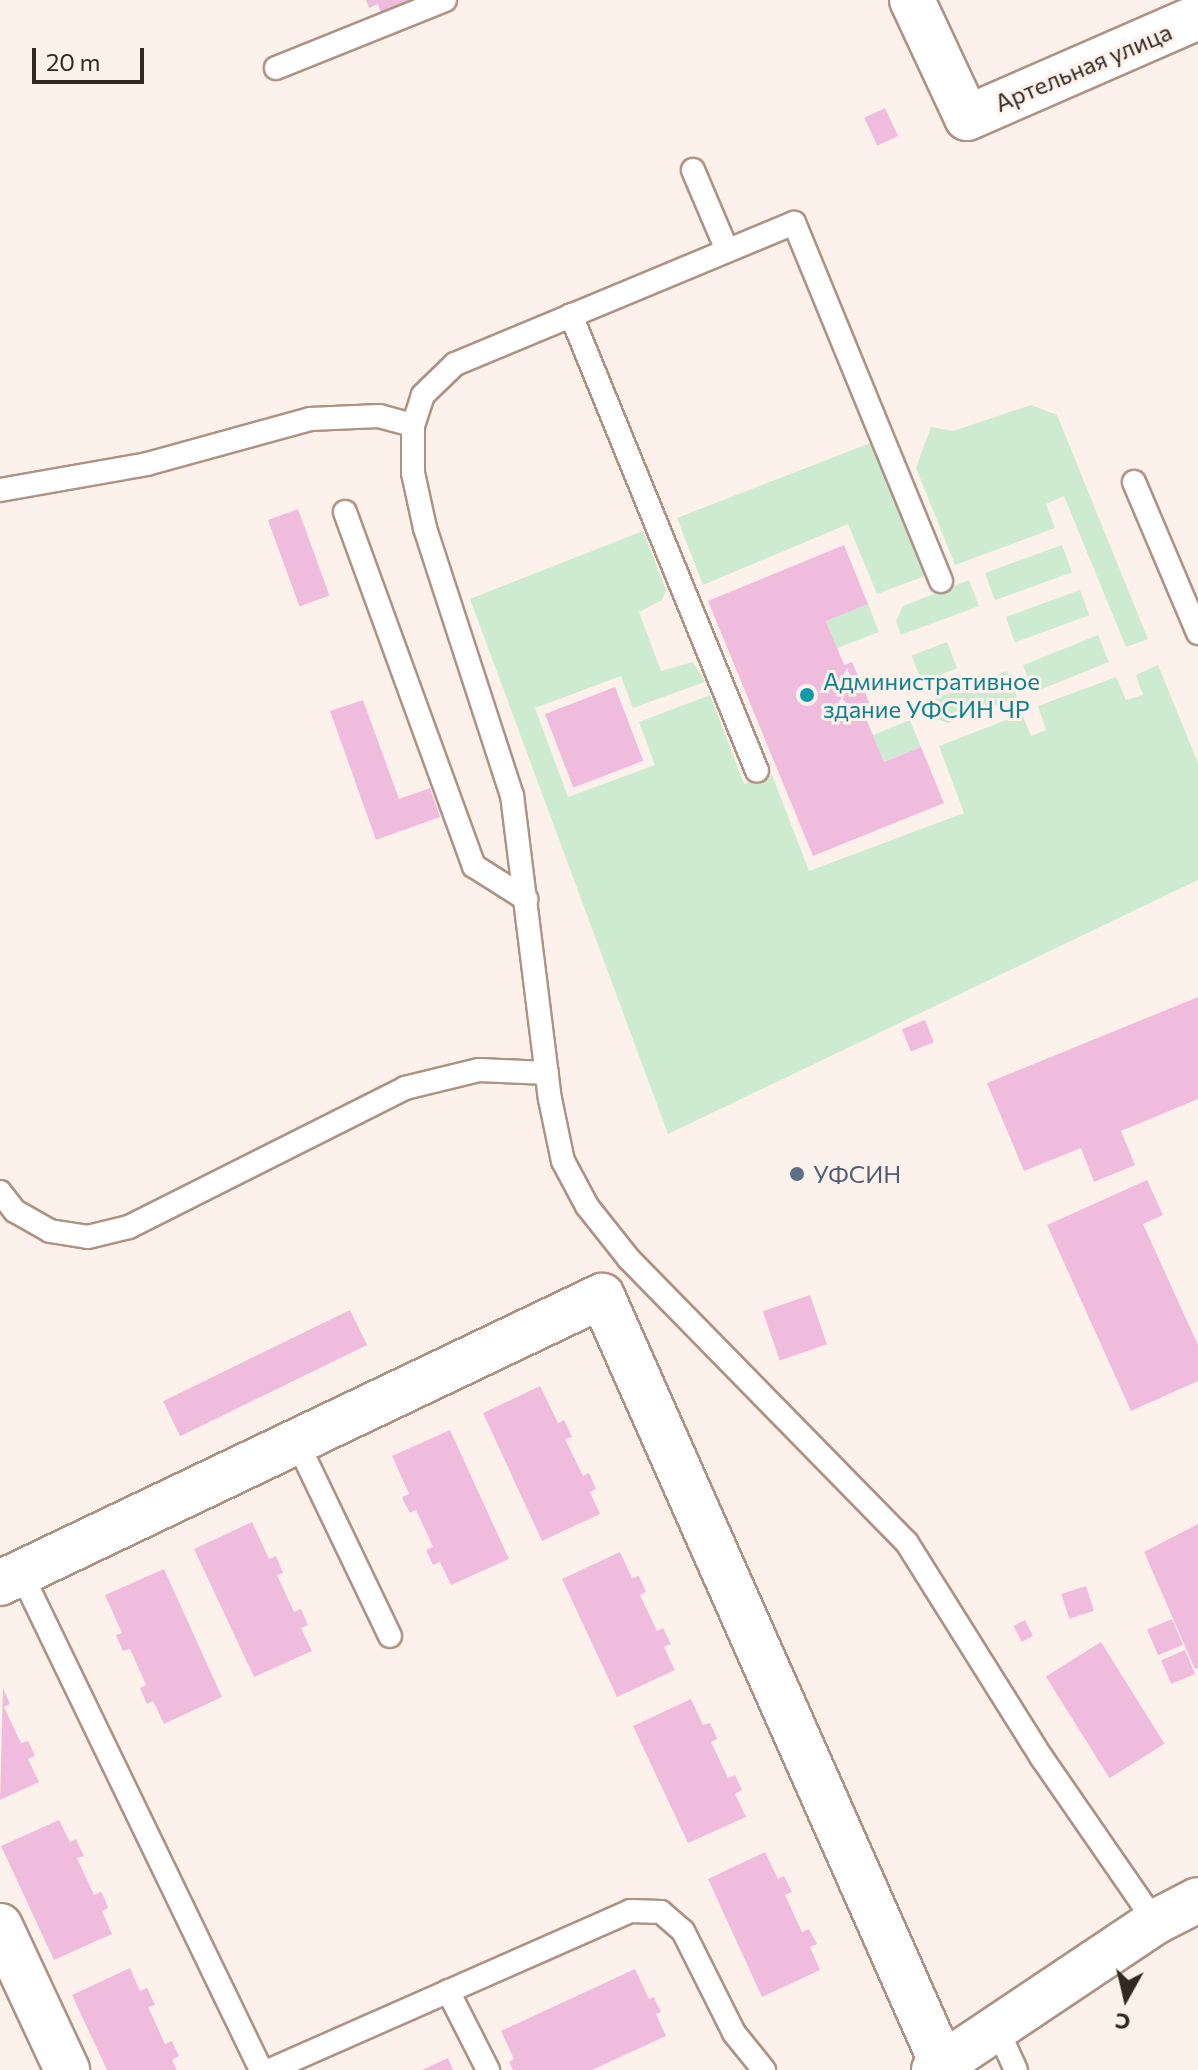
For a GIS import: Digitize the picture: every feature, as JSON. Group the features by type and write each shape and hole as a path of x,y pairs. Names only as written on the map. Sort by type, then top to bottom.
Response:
{"street":[{"name":"Артельная улица","path":"912,0 967,118 1198,17"},
{"path":"10,1578 602,1296 938,2066 1155,1922 1198,1900"},
{"path":"0,1926 67,2070"}],"lane":[{"path":"276,68 445,0"},
{"path":"693,170 727,250"},
{"path":"941,581 794,223 455,364 423,395 413,425 413,473 425,528 512,795 547,1073 563,1161 587,1206 629,1259 907,1543 1042,1758 1155,1922"},
{"path":"571,315 757,771"},
{"path":"0,490 147,464 310,419 379,416 413,425"},
{"path":"1134,482 1197,628"},
{"path":"345,512 474,866 526,899"},
{"path":"0,1192 15,1211 50,1231 88,1237 129,1227 405,1088 479,1070 547,1073"},
{"path":"602,1296 629,1259"},
{"path":"297,1442 390,1636"},
{"path":"10,1578 261,2070"},
{"path":"270,2070 630,1911 661,1912 683,1931 734,2033 764,2070"},
{"path":"448,1991 488,2070"},
{"path":"996,2026 1016,2070"}],"green space":[{"path":"1031,405 1057,415 1148,639 1126,647 1064,496 1046,504 1055,528 955,565 916,468 931,427 953,431"},
{"path":"873,442 930,574 877,594 848,524 703,585 677,518"},
{"path":"643,531 666,590 662,600 639,612 661,671 693,662 705,682 633,708 621,676 535,708 568,797 655,765 639,722 710,695 744,784 772,775 809,871 964,813 939,746 1022,714 1031,736 1046,730 1038,706 1116,677 1126,700 1143,695 1136,675 1158,665 1198,763 1198,880 668,1134 470,599"},
{"path":"1062,545 1072,572 995,600 985,573"},
{"path":"969,580 979,606 901,635 896,621 903,606"},
{"path":"1080,590 1089,615 1015,642 1006,617"},
{"path":"868,604 879,632 837,648 826,620"},
{"path":"1098,635 1109,662 1034,692 1023,665"},
{"path":"947,642 957,668 922,682 912,656"},
{"path":"1007,671 1017,697 948,723 934,718 927,702"},
{"path":"910,720 921,747 884,762 873,735"}],"building":[{"path":"366,0 409,0 411,6 382,16 378,4 369,8"},
{"path":"885,108 898,136 877,146 864,118"},
{"path":"298,509 329,595 299,606 268,520"},
{"name":"Административное здание УФСИН ЧР","path":"844,545 868,604 826,621 844,665 852,662 862,685 870,705 862,709 884,762 921,747 944,803 813,856 708,601"},
{"path":"615,687 643,761 573,788 545,714"},
{"path":"363,700 399,799 430,788 440,817 376,840 330,711"},
{"path":"1198,997 1198,1099 1121,1131 1135,1165 1094,1182 1081,1148 1024,1171 987,1083"},
{"path":"925,1020 934,1042 911,1052 902,1029"},
{"path":"1147,1180 1163,1215 1143,1224 1198,1345 1198,1381 1131,1411 1047,1225"},
{"path":"810,1295 827,1344 780,1360 763,1311"},
{"path":"350,1310 367,1345 180,1436 163,1401"},
{"path":"540,1386 558,1423 564,1420 572,1437 565,1439 583,1476 589,1473 596,1489 590,1492 600,1514 542,1541 483,1413"},
{"path":"450,1430 509,1559 451,1585 440,1562 433,1565 426,1550 433,1547 416,1510 410,1513 405,1504 402,1497 409,1494 392,1456"},
{"path":"252,1522 269,1559 276,1556 283,1573 277,1575 294,1612 301,1609 308,1625 301,1628 312,1651 254,1677 194,1549"},
{"path":"1198,1524 1198,1668 1195,1669 1144,1552"},
{"path":"620,1552 632,1578 639,1576 646,1592 640,1595 657,1631 663,1628 671,1644 664,1647 675,1670 617,1697 562,1579"},
{"path":"164,1569 222,1697 164,1724 153,1701 147,1704 140,1688 146,1685 130,1649 123,1651 116,1635 122,1633 105,1595"},
{"path":"1086,1586 1094,1611 1069,1619 1061,1594"},
{"path":"1172,1619 1183,1645 1158,1655 1147,1630"},
{"path":"1025,1620 1033,1636 1022,1642 1013,1626"},
{"path":"1101,1642 1165,1744 1109,1778 1046,1676"},
{"path":"1185,1650 1195,1674 1171,1684 1161,1660"},
{"path":"3,1688 10,1704 4,1707 21,1743 28,1741 31,1747 35,1756 28,1759 39,1782 0,1800"},
{"path":"691,1699 703,1725 710,1723 713,1729 717,1739 711,1742 728,1778 735,1775 742,1790 735,1794 746,1817 688,1843 633,1726"},
{"path":"59,1820 70,1842 76,1839 84,1856 77,1858 94,1895 101,1892 105,1899 108,1908 102,1911 112,1934 54,1960 1,1846"},
{"path":"765,1852 778,1879 784,1876 792,1892 785,1895 802,1932 809,1929 817,1944 810,1947 820,1970 762,1997 708,1879"},
{"path":"130,1968 140,1991 147,1988 155,2005 148,2007 165,2044 172,2041 179,2056 172,2060 177,2070 107,2070 72,1995"},
{"path":"635,1969 649,1999 654,1997 661,2012 656,2014 666,2036 592,2070 513,2070 509,2062 514,2059 501,2031"},
{"path":"448,2058 453,2070 422,2070"}],"place":[{"name":"Административное здание УФСИН ЧР","path":"807,695"},
{"name":"УФСИН","path":"797,1174"}]}
